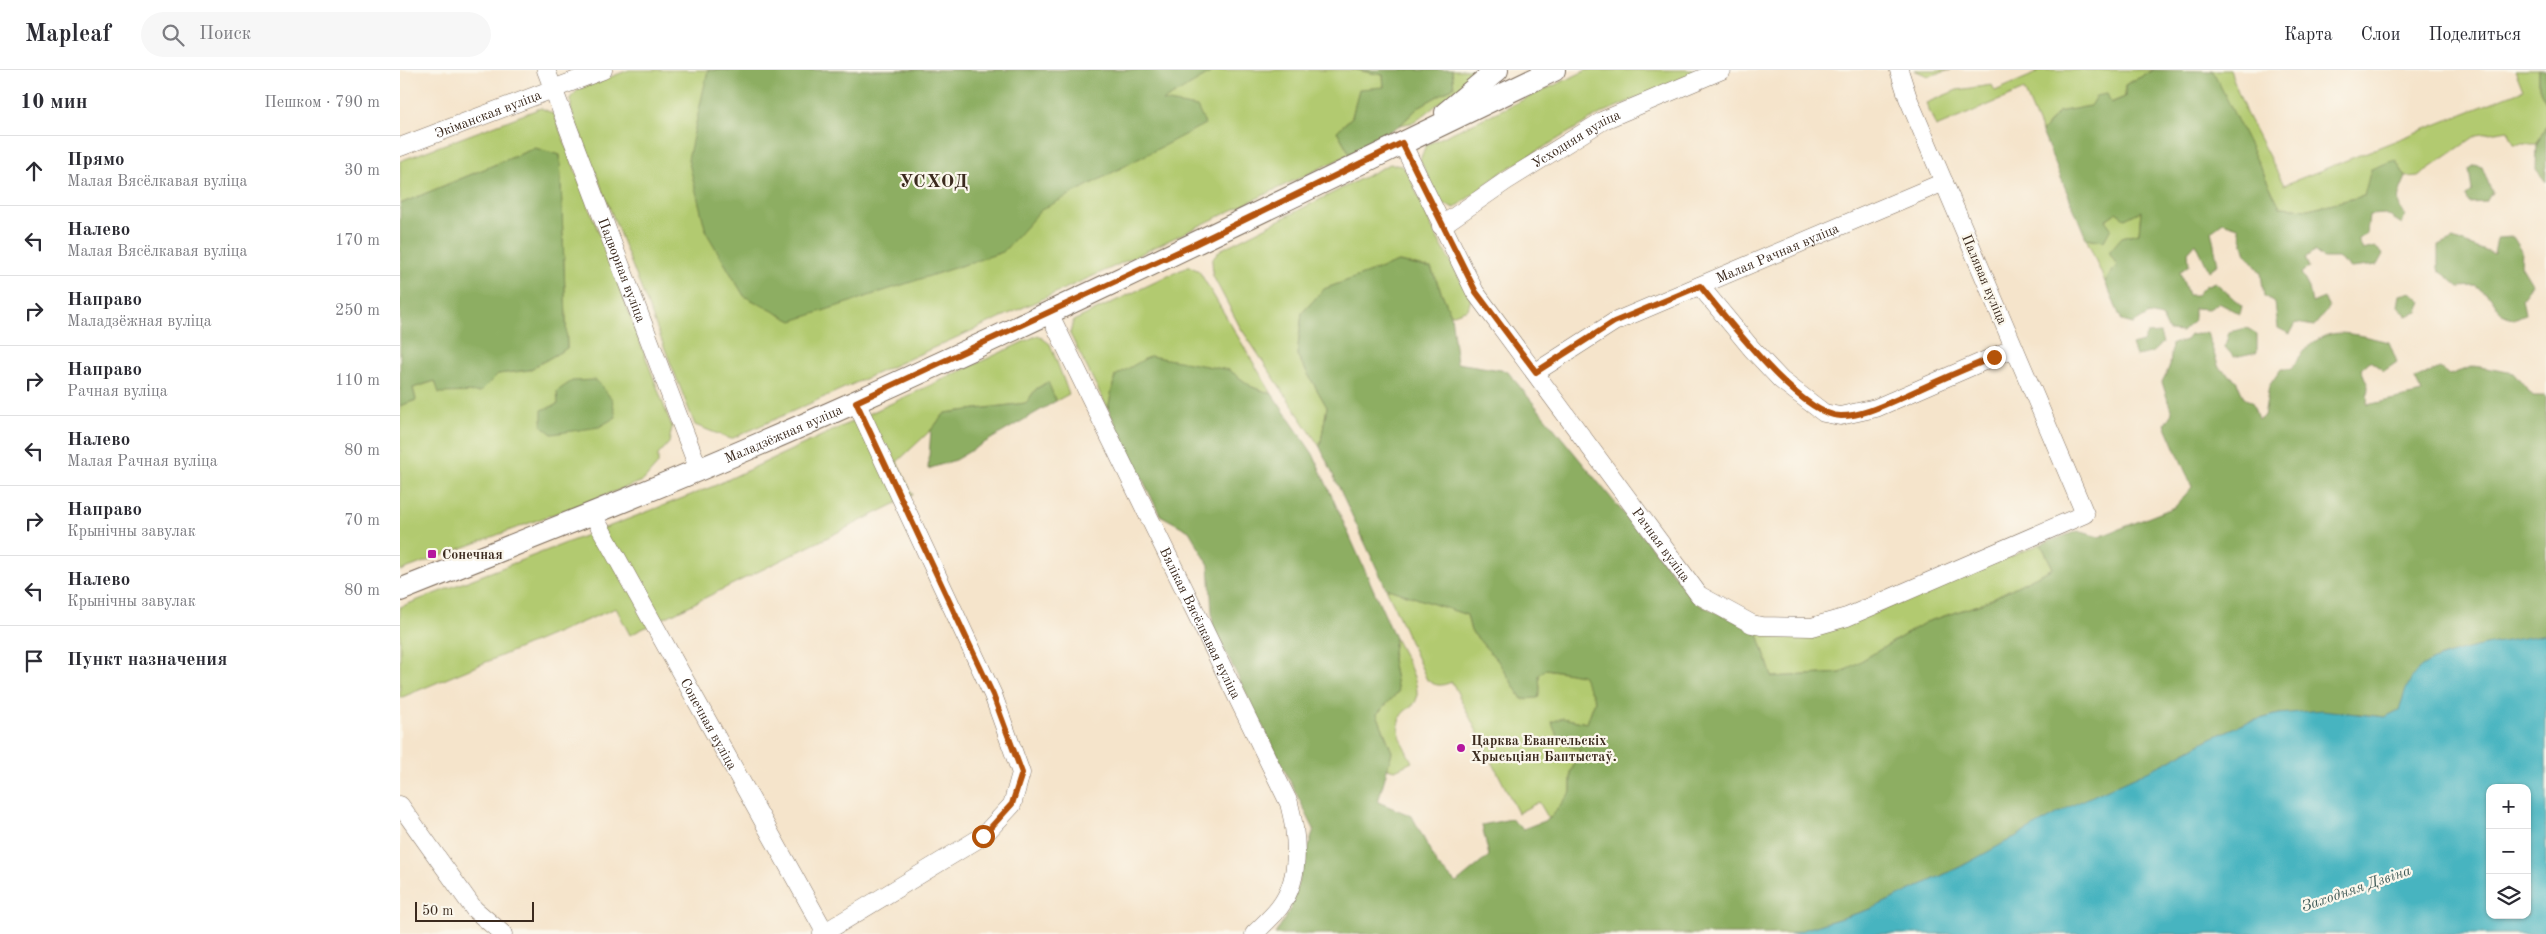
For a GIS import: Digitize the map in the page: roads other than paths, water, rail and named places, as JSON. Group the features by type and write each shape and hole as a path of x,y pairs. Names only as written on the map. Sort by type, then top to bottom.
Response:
{"main road":[{"name":"Маладзёжная вуліца","path":"1402,143 1432,125 1497,70"},
{"name":"Маладзёжная вуліца","path":"400,590 699,470 856,402 1048,313 1554,70"}],"street":[{"name":"Падворная вуліца","path":"546,70 699,470"},
{"name":"Экіманская вуліца","path":"400,147 603,70"},
{"name":"Усходняя вуліца","path":"1441,226 1506,181 1604,120 1722,70"},
{"name":"Палявая вуліца","path":"1898,70 2085,514"},
{"name":"Рачная вуліца","path":"1402,143 1441,226 1476,292 1699,595 1752,624 1812,627 1847,617 2085,514"},
{"name":"Малая Рачная вуліца","path":"1536,372 1614,322 1944,182"},
{"path":"1700,286 1752,349 1781,380 1824,413 1840,416 1876,408 2014,348"},
{"name":"Вялікая Вясёлкавая вуліца","path":"1048,313 1289,803 1296,830 1297,856 1292,882 1280,907 1254,934"},
{"path":"824,933 983,836 1012,804 1022,773 993,695 856,402"},
{"name":"Сонечная вуліца","path":"592,514 824,933"},
{"path":"400,805 474,909 503,934"}],"water":[{"name":"Заходняя Дзвіна","path":"2546,634 2546,934 1790,934 1871,909 1962,866 2075,804 2165,763 2209,739 2245,723 2279,714 2322,710 2385,717 2399,710 2411,679 2417,671 2428,663 2460,651"}],"place":[{"name":"Сонечная","path":"432,554"},
{"name":"Царква Евангельскіх Хрысьціян Баптыстаў.","path":"1461,748"}],"district":[{"name":"УСХОД","path":"934,180"}]}
